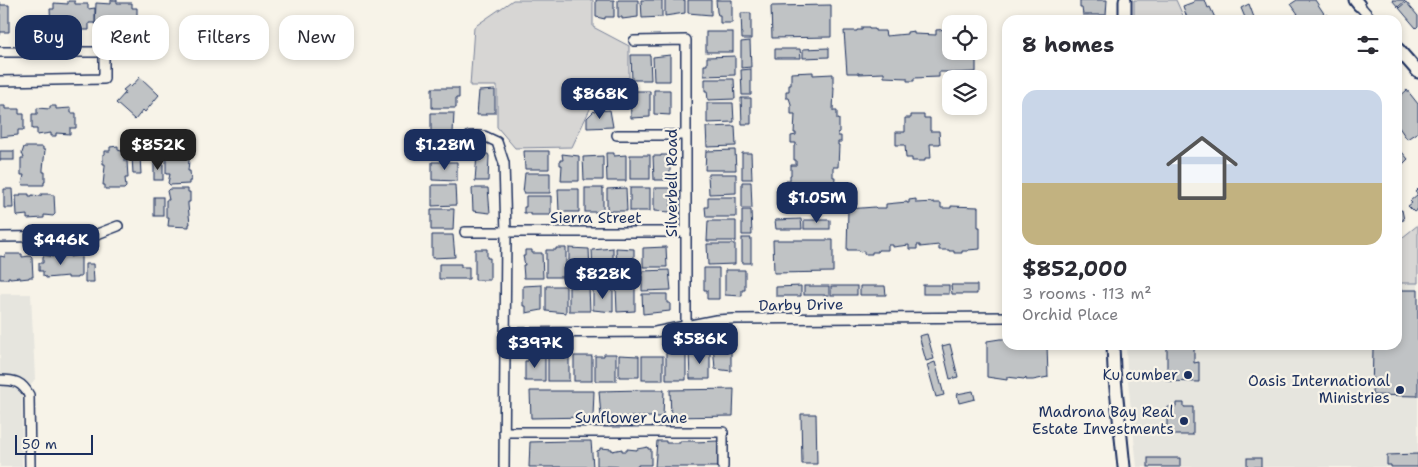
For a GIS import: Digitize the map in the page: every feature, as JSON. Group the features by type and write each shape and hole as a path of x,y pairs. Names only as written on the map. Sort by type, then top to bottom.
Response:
{"street":[{"path":"1125,0 1125,15"},
{"path":"1357,2 1368,15"},
{"name":"Silverbell Road","path":"634,42 686,40 686,326"},
{"path":"0,52 104,52 104,78 0,81"},
{"path":"1402,54 1418,72"},
{"path":"617,135 685,135"},
{"path":"465,146 470,136 484,136 497,142 504,163 506,233 504,467"},
{"path":"0,237 92,236 118,226"},
{"name":"Sierra Street","path":"465,232 686,232"},
{"name":"Darby Drive","path":"505,333 655,332 716,320 733,319 1002,317"},
{"path":"1113,350 1124,467"},
{"path":"0,380 16,380 24,386 29,395 30,467"},
{"name":"Sunflower Lane","path":"504,432 723,432 723,467"}],"shaded area":[{"path":"513,0 593,0 593,27 629,46 629,85 590,86 590,109 572,147 515,148 497,127 497,86 470,86 474,27"},
{"path":"1134,0 1176,0 1183,15 1134,15"},
{"path":"1418,225 1418,283 1402,283 1403,237"},
{"path":"1402,283 1418,283 1418,467 1137,467 1126,350 1402,350"},
{"path":"0,294 31,294 35,379 22,396 22,467 0,467"}],"building":[{"path":"111,0 117,0 117,3 132,3 132,8 137,8 137,15 95,15 96,3 111,4"},
{"path":"596,0 614,0 614,17 605,17 605,19 596,17"},
{"path":"618,0 638,0 638,17 622,19 622,17 618,17"},
{"path":"641,0 662,0 662,17 642,18"},
{"path":"665,0 685,0 685,13 665,16"},
{"path":"688,0 711,0 711,15 688,13"},
{"path":"716,0 732,0 732,23 720,23"},
{"path":"1080,0 1107,0 1106,15 1083,15 1082,8 1080,8"},
{"path":"1194,0 1205,0 1214,15 1186,15 1183,6 1194,2"},
{"path":"1297,0 1315,0 1325,15 1296,15 1298,14 1291,4"},
{"path":"1392,0 1406,0 1398,7"},
{"path":"68,1 75,1 75,4 88,4 88,9 95,8 95,15 92,15 92,23 89,23 89,30 82,30 82,15 50,15 50,9 54,9 54,3 68,4"},
{"path":"0,2 1,5 9,5 9,32 0,32"},
{"path":"1406,2 1418,16 1418,26 1416,28 1399,8"},
{"path":"1249,4 1253,15 1244,15 1241,8"},
{"path":"831,5 831,37 772,38 771,6"},
{"path":"741,13 751,13 751,39 742,39"},
{"path":"862,27 869,27 869,29 875,29 875,31 885,31 886,36 907,34 907,32 914,31 914,34 936,35 936,30 942,30 942,60 976,60 976,70 942,70 942,72 939,72 939,77 914,78 914,81 907,81 907,78 884,77 884,73 847,73 844,31 862,30"},
{"path":"706,32 733,32 733,52 706,52"},
{"path":"750,41 751,67 741,68 741,42"},
{"path":"829,48 829,57 803,58 803,49"},
{"path":"775,49 800,49 801,58 775,58"},
{"path":"631,55 650,55 651,80 632,80"},
{"path":"670,55 670,81 654,81 653,57"},
{"path":"735,56 735,75 704,76 704,65 707,65 707,57"},
{"path":"751,69 751,95 742,95 741,70"},
{"path":"813,72 813,75 833,74 833,111 837,111 837,119 839,119 838,136 841,136 841,142 838,142 838,167 833,167 833,177 835,177 833,203 792,206 792,193 790,193 790,188 787,188 787,180 790,180 791,165 796,165 794,146 796,143 791,143 791,136 796,135 796,133 794,133 795,114 791,114 791,104 789,98 786,98 786,91 789,91 789,85 791,85 791,73"},
{"path":"140,77 159,95 145,112 143,110 135,120 116,103 126,92 123,90 129,85 131,87"},
{"path":"705,79 734,79 735,99 708,100 707,91 705,91"},
{"path":"592,87 620,87 619,107 593,108"},
{"path":"432,88 459,88 456,108 432,108"},
{"path":"495,90 495,113 477,115 479,91"},
{"path":"654,90 670,90 670,115 654,114"},
{"path":"1407,90 1418,104 1418,132 1407,139 1402,132 1402,94"},
{"path":"630,91 650,91 650,117 631,118"},
{"path":"741,98 751,98 751,124 742,124"},
{"path":"707,103 733,103 734,122 707,123"},
{"path":"0,106 5,106 5,109 19,109 19,114 24,114 24,130 18,130 18,135 0,137"},
{"path":"50,106 56,106 56,109 71,108 71,113 76,113 76,128 70,128 70,134 56,133 56,136 51,136 51,133 37,135 37,129 32,129 32,114 37,114 37,108 50,109"},
{"path":"610,110 613,127 587,128 587,118 594,111"},
{"path":"431,113 454,113 453,133 431,133"},
{"path":"911,115 924,115 924,118 930,118 930,131 939,131 940,144 930,144 931,158 925,158 925,161 912,161 912,158 906,158 905,145 896,145 896,132 905,132 905,118 911,118"},
{"path":"735,126 736,146 707,147 706,127"},
{"path":"431,137 453,137 454,157 431,157"},
{"path":"118,146 118,150 125,152 124,161 127,161 128,178 125,178 126,187 124,189 105,189 105,185 103,185 105,164 103,164 103,154 105,154 105,151 110,151 110,147"},
{"path":"169,146 188,146 188,150 190,150 188,171 190,171 191,181 189,181 189,184 170,185 168,183 170,174 166,174 166,157 169,157 167,149"},
{"path":"24,147 43,147 43,150 45,150 44,185 22,184 24,175 21,175 21,158 24,158 22,153"},
{"path":"735,150 736,170 705,170 706,151"},
{"path":"0,151 14,151 14,160 0,160"},
{"path":"524,151 549,151 549,169 525,169"},
{"path":"1402,152 1408,159 1402,165"},
{"path":"606,153 614,153 614,156 626,155 626,181 607,181"},
{"path":"742,153 751,153 752,179 742,179"},
{"path":"477,154 488,154 489,156 488,181 475,181"},
{"path":"562,154 579,156 579,181 561,181 562,165 560,165 560,160 563,160"},
{"path":"630,155 650,155 650,179 630,179"},
{"path":"670,155 670,180 654,180 653,156"},
{"path":"132,156 140,156 141,174 133,174"},
{"path":"603,156 603,180 584,180 583,157"},
{"path":"154,162 163,162 163,180 154,180"},
{"path":"432,162 457,162 457,181 432,180"},
{"path":"525,173 550,173 550,193 523,193"},
{"path":"708,174 736,174 736,193 709,194"},
{"path":"742,182 751,182 752,208 742,208"},
{"path":"432,185 455,185 456,205 432,206"},
{"path":"472,188 488,188 490,213 473,211"},
{"path":"585,188 603,188 603,212 585,212"},
{"path":"626,188 627,211 607,211 607,189"},
{"path":"630,188 650,188 650,211 630,211"},
{"path":"654,188 671,188 671,212 654,211"},
{"path":"4,189 12,189 13,208 4,208"},
{"path":"169,189 188,189 188,192 190,192 190,202 188,202 189,227 168,226 169,217 166,217 166,200 169,200 167,191"},
{"path":"558,189 579,189 579,212 559,212"},
{"path":"20,194 29,194 29,196 41,196 41,194 54,195 55,214 53,216 44,215 44,218 27,219 27,215 18,216 16,196 20,196"},
{"path":"1418,194 1418,209 1414,212 1408,206 1412,203 1410,201"},
{"path":"526,196 551,196 551,215 530,215 530,213 524,213"},
{"path":"154,197 163,197 163,216 154,216"},
{"path":"708,197 736,197 736,217 706,217 705,207 708,207"},
{"path":"916,199 916,203 941,203 941,208 951,208 951,206 978,207 980,249 954,253 954,251 949,250 939,250 939,245 920,247 920,245 917,245 917,249 909,249 909,245 893,247 893,245 888,245 888,250 878,250 878,252 872,252 872,254 864,254 864,251 860,252 859,250 847,250 848,209 886,208 886,204 909,203 909,200"},
{"path":"431,209 454,209 453,230 431,230"},
{"path":"742,210 751,210 752,235 742,235"},
{"path":"801,219 802,229 776,229 775,220"},
{"path":"804,220 830,220 830,229 804,229"},
{"path":"708,221 736,221 736,241 707,241"},
{"path":"432,235 453,235 455,257 432,258"},
{"path":"742,238 751,238 751,263 742,263"},
{"path":"773,240 833,240 833,272 774,273"},
{"path":"707,244 735,244 735,264 708,265"},
{"path":"666,247 667,267 643,267 643,248"},
{"path":"556,248 566,248 566,277 546,277 546,250 556,250"},
{"path":"569,248 589,249 590,271 569,271"},
{"path":"613,248 613,274 593,275 592,250"},
{"path":"616,248 634,249 634,273 617,273"},
{"path":"475,249 487,249 487,258 490,258 490,280 475,280"},
{"path":"525,250 532,250 532,253 542,253 543,278 524,278 523,265 525,265 523,256 525,256"},
{"path":"53,253 70,253 70,257 79,255 81,257 81,277 46,278 43,276 43,271 39,271 39,263 43,263 44,255 53,257"},
{"path":"5,254 22,254 22,257 30,256 32,258 33,277 20,279 20,277 8,277 8,279 0,279 0,256 5,257"},
{"path":"85,264 93,264 94,282 85,282"},
{"path":"439,264 461,264 461,267 469,267 469,279 439,279"},
{"path":"704,268 719,268 719,299 707,299 707,290 704,290"},
{"path":"669,270 671,290 642,291 642,271"},
{"path":"725,270 745,270 745,290 742,290 742,296 725,295"},
{"path":"542,285 542,310 526,313 526,306 523,306 523,286"},
{"path":"923,285 949,285 949,294 923,294"},
{"path":"951,285 977,285 977,294 952,294"},
{"path":"546,286 566,286 566,313 546,311"},
{"path":"801,286 801,296 776,296 776,287"},
{"path":"804,286 829,286 829,295 804,295"},
{"path":"831,286 857,286 857,295 831,295"},
{"path":"860,286 885,286 886,295 860,295"},
{"path":"569,287 589,287 590,311 569,311"},
{"path":"616,287 635,287 635,311 617,312"},
{"path":"593,289 613,289 613,312 593,310"},
{"path":"1402,290 1418,290 1418,396 1372,395 1373,350 1402,350"},
{"path":"642,294 667,294 667,303 670,303 670,311 643,314"},
{"path":"927,334 934,359 926,361 919,336"},
{"path":"1002,339 1002,350 1047,350 1048,377 1026,380 1026,377 1024,379 1007,377 1007,380 987,377 987,341"},
{"path":"713,344 731,346 731,371 715,369"},
{"path":"950,344 958,377 950,379 942,346"},
{"path":"699,350 710,350 710,379 690,379 689,352 699,352"},
{"path":"1167,350 1194,350 1194,363 1199,362 1199,382 1167,381"},
{"path":"666,353 686,354 686,380 666,380"},
{"path":"604,354 616,354 616,381 595,381 595,356 604,356"},
{"path":"528,355 545,356 545,381 525,381 525,361 528,361"},
{"path":"619,355 639,356 639,377 619,377"},
{"path":"574,356 592,356 592,381 574,381"},
{"path":"642,356 663,356 663,380 642,380"},
{"path":"548,357 569,357 569,381 548,381"},
{"path":"935,362 944,395 936,397 927,365"},
{"path":"734,389 733,416 671,417 670,390"},
{"path":"664,390 663,417 601,417 599,391"},
{"path":"530,391 594,391 593,417 531,418"},
{"path":"973,391 975,399 959,403 957,394"},
{"path":"1176,403 1184,403 1184,407 1193,407 1193,435 1167,435 1167,407 1176,407"},
{"path":"801,414 816,414 817,464 802,464"},
{"path":"591,441 593,467 529,467 530,442"},
{"path":"657,441 680,443 680,441 718,441 720,467 655,467"},
{"path":"648,447 648,449 651,449 651,465 638,465 638,467 597,466 597,451 600,448 612,449 612,451 622,449 622,451 627,451 627,449 637,450"},
{"path":"1418,454 1418,467 1391,467 1391,465 1387,465 1387,455"},
{"path":"1148,458 1180,458 1180,467 1148,467"},
{"path":"1247,458 1261,458 1261,467 1247,467"}],"place":[{"name":"Ku cumber","path":"1188,375"},
{"name":"Oasis International Ministries","path":"1400,390"},
{"name":"Madrona Bay Real Estate Investments","path":"1184,421"}]}
